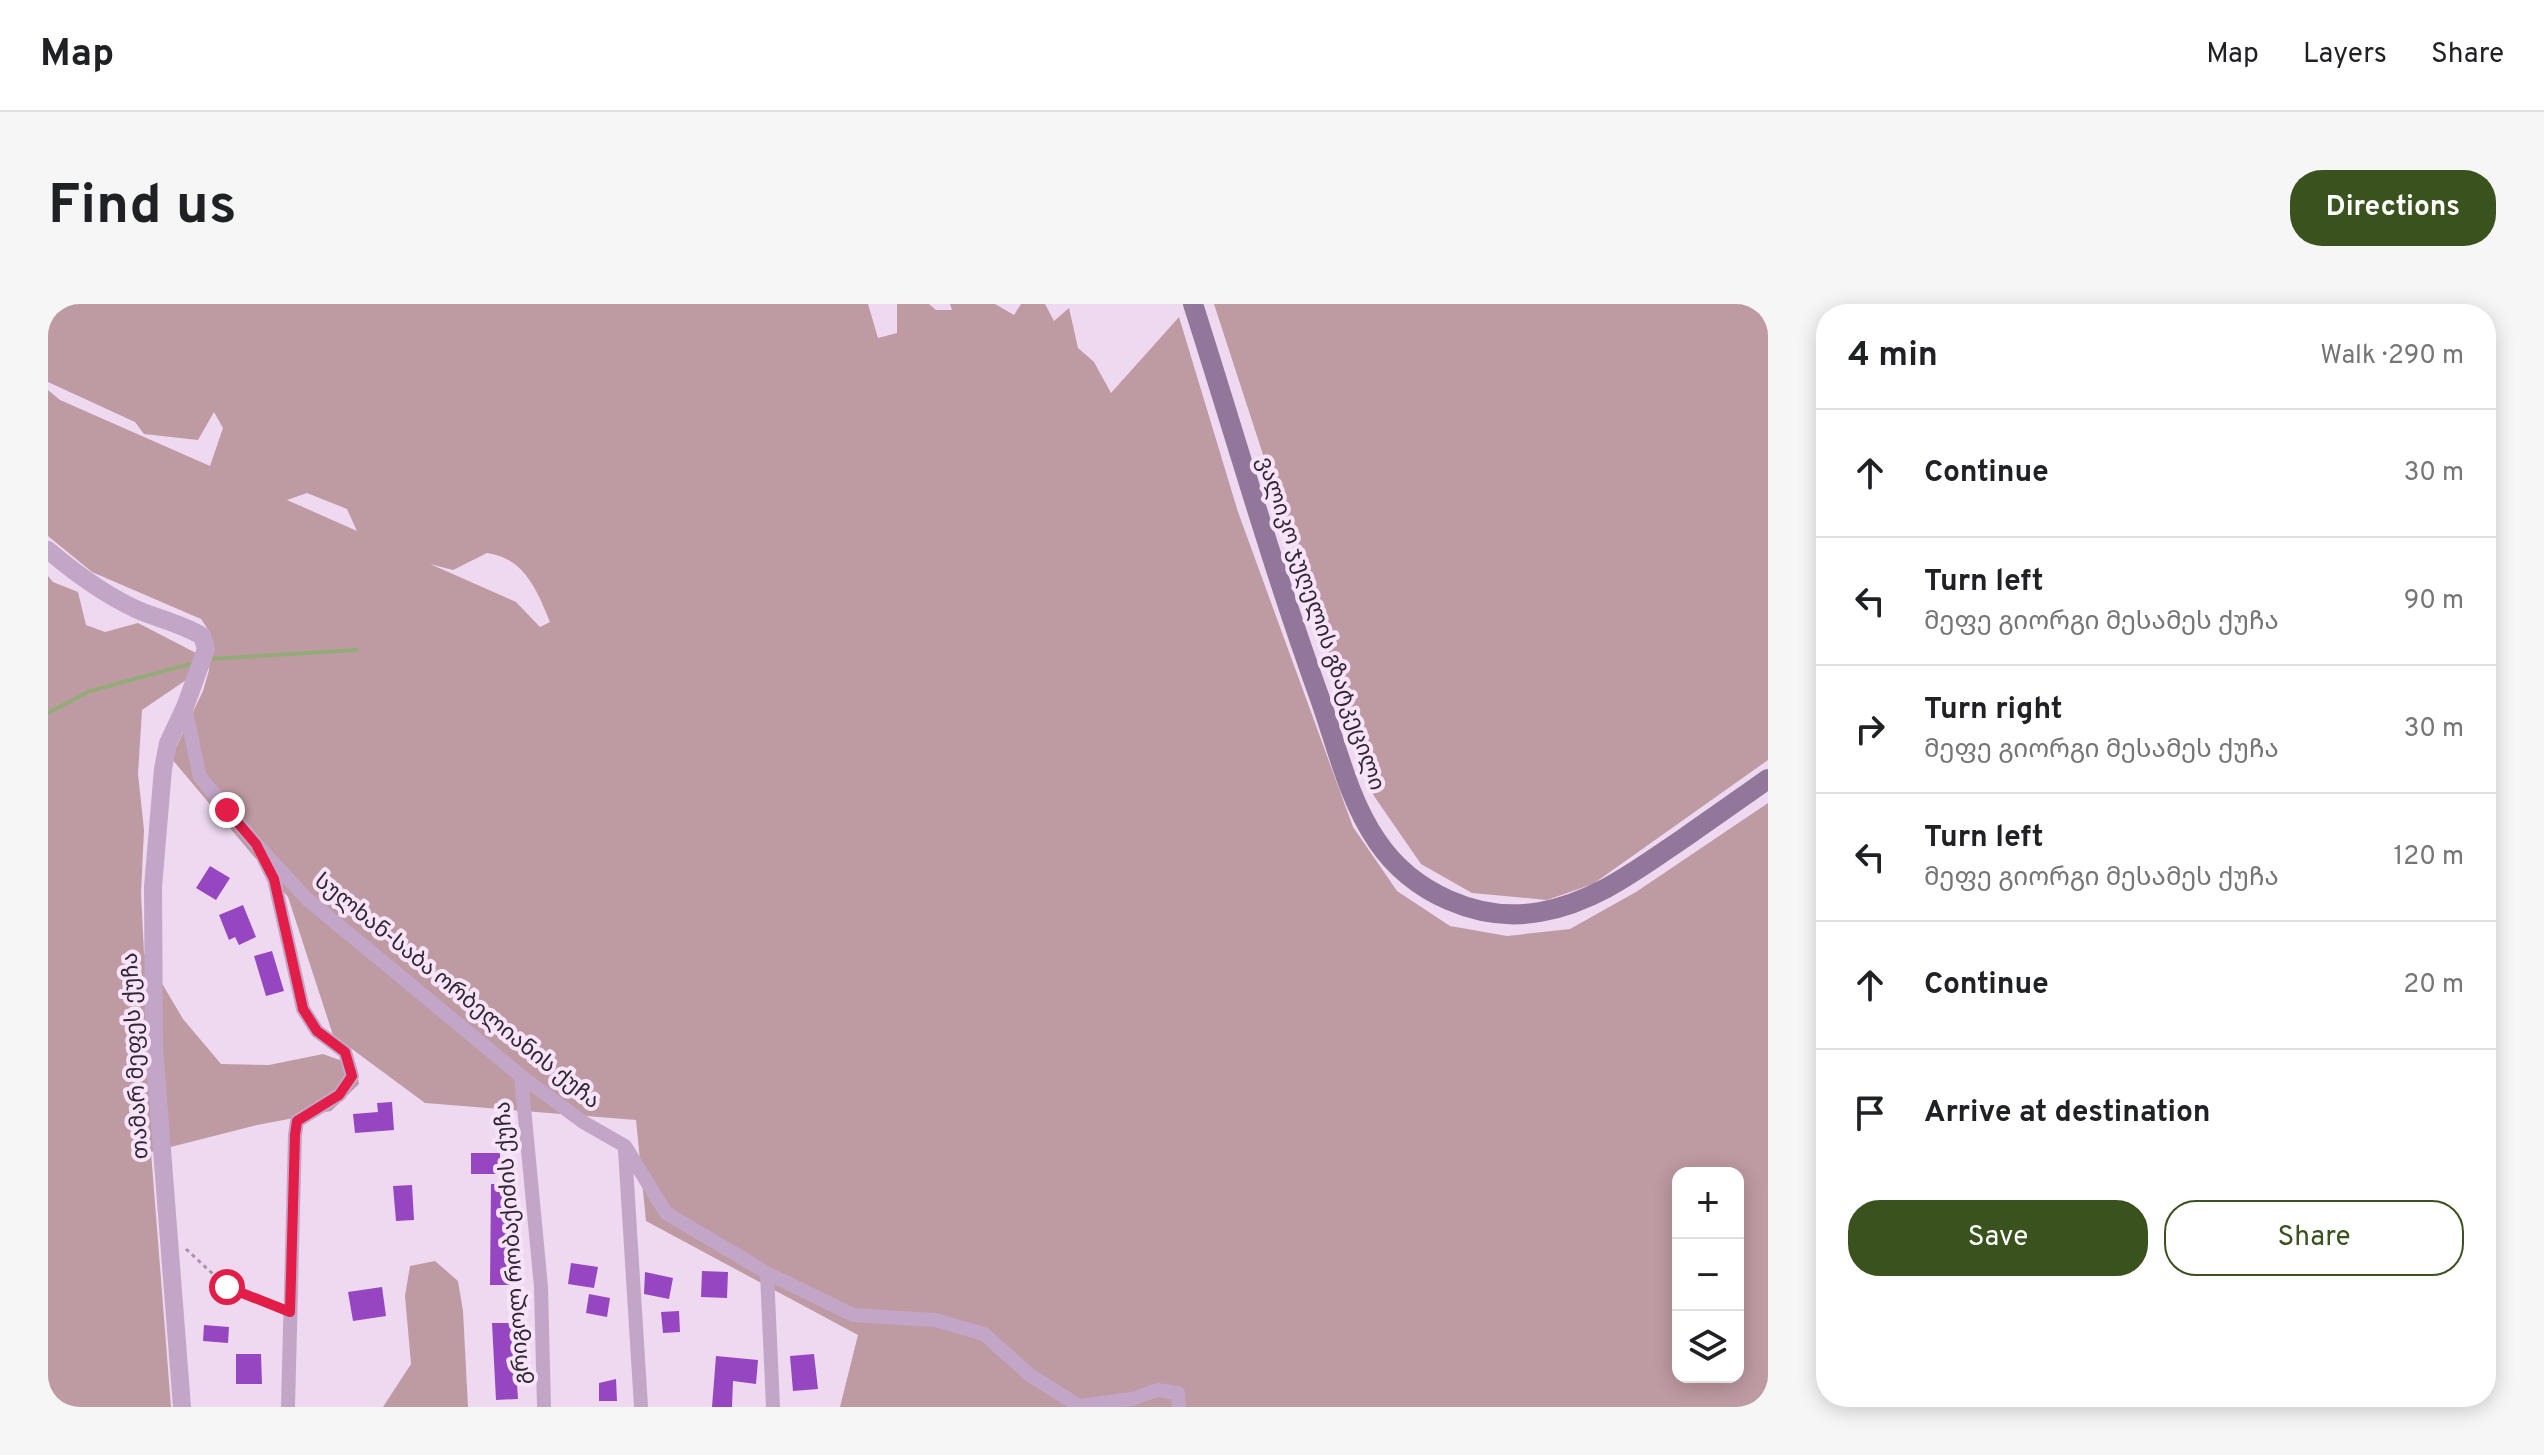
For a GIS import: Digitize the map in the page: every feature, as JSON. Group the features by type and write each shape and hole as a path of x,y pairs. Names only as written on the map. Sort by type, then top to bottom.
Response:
{"main road":[{"name":"ვალიკო ჯუღელის გზატკეცილი","path":"1193,304 1283,597 1353,793 1377,842 1400,868 1433,894 1466,907 1501,914 1538,913 1579,903 1618,883 1768,779"}],"street":[{"name":"თამარ მეფეს ქუჩა","path":"48,550 75,573 137,610 185,626 202,636 206,649 168,743 153,887 154,1047 182,1407"},
{"name":"სულხან-საბა ორბელიანის ქუჩა","path":"185,707 200,777 307,899 521,1076 583,1122 625,1146 666,1213 767,1273 853,1315 935,1320 984,1334 1030,1375 1079,1406 1132,1399 1157,1390 1178,1393 1179,1407"},
{"path":"256,844 274,879 303,1009 317,1031 345,1052 352,1076 339,1095 297,1121 288,1407"},
{"name":"გრიგოლ რობაქიძის ქუჩა","path":"521,1076 541,1287 544,1407"},
{"path":"625,1146 641,1407"},
{"path":"767,1273 773,1407"}],"path":[{"path":"169,1246 180,1246 190,1252 227,1287 290,1312"}],"shaded area":[{"path":"48,304 868,304 878,338 897,333 897,304 929,304 936,310 952,310 950,304 995,304 1014,315 1021,304 1045,304 1054,321 1069,308 1078,348 1094,362 1111,393 1179,317 1238,512 1353,827 1397,891 1450,926 1507,936 1570,929 1636,892 1768,803 1768,1407 840,1407 858,1335 646,1221 636,1120 425,1103 333,1035 288,897 171,758 203,691 209,670 211,634 201,619 92,572 48,536 48,390 60,400 210,466 223,428 214,412 198,440 144,434 135,422 48,382","holes":["307,493 347,509 357,531 287,500","487,553 511,561 528,577 550,622 540,627 516,602 430,564 453,570"]},
{"path":"1214,304 1768,304 1768,760 1593,884 1547,900 1472,893 1421,864 1374,796"},
{"path":"48,576 53,582 78,592 86,625 105,632 138,623 196,653 189,678 142,710 138,774 144,830 141,893 144,953 183,1019 221,1064 269,1065 323,1054 356,1066 359,1084 331,1111 257,1125 151,1152 171,1407 48,1407"},
{"path":"435,1261 458,1281 463,1311 468,1407 383,1407 411,1364 405,1296 410,1266"}],"building":[{"path":"210,866 230,878 216,900 196,888"},
{"path":"243,905 256,937 239,945 235,937 229,940 219,915"},
{"path":"272,951 284,991 266,996 254,956"},
{"path":"392,1102 394,1130 355,1133 353,1114 378,1112 377,1103"},
{"path":"471,1153 500,1153 500,1174 471,1174"},
{"path":"491,1184 507,1184 511,1285 490,1285"},
{"path":"412,1185 414,1220 396,1221 393,1186"},
{"path":"571,1263 598,1267 594,1288 568,1284"},
{"path":"702,1271 728,1272 727,1298 701,1297"},
{"path":"645,1272 673,1278 669,1299 644,1294"},
{"path":"382,1287 386,1316 353,1321 348,1292"},
{"path":"589,1294 610,1298 607,1317 586,1313"},
{"path":"679,1311 680,1332 663,1333 661,1312"},
{"path":"492,1323 513,1323 518,1399 496,1400"},
{"path":"204,1325 229,1327 228,1343 203,1341"},
{"path":"236,1354 261,1354 262,1384 236,1384"},
{"path":"814,1354 818,1389 793,1391 790,1356"},
{"path":"716,1356 758,1360 756,1384 733,1381 732,1407 712,1407"},
{"path":"616,1379 617,1401 599,1401 599,1383"}],"waterway":[{"path":"209,659 357,650"},
{"path":"48,713 90,691 190,664"}],"route":[{"path":"227,810 256,844 274,879 303,1009 317,1031 345,1052 352,1076 339,1095 297,1121 290,1312 227,1287"}]}
